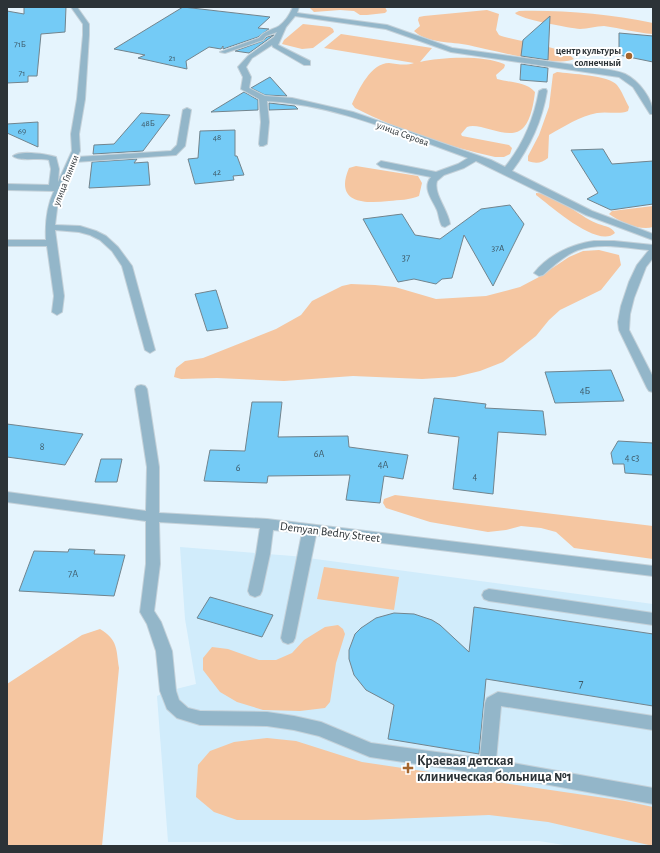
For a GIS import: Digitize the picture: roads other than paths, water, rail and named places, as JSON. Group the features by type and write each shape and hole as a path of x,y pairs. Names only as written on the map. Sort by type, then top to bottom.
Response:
{"street":[{"name":"улица Глинки","path":"57,312 59,296 50,227 56,188 73,160 76,150 75,134 81,100 86,35 86,24 74,7"},
{"path":"307,63 275,46 283,26 295,10 387,27 451,50 621,74 636,86 653,112"},
{"path":"223,52 261,39 264,35 283,26"},
{"name":"улица Серова","path":"279,37 250,57 242,67 247,77 245,89 263,98 292,100 350,114 475,158 507,171 589,213 653,237"},
{"path":"507,171 531,134 541,106 543,91"},
{"path":"263,98 263,144"},
{"path":"73,160 173,153 181,146 187,110"},
{"path":"7,187 56,188 53,159 44,156 17,156"},
{"path":"381,164 436,175 463,165 475,158"},
{"path":"436,175 432,181 431,189 444,213 445,224"},
{"path":"50,227 80,229 93,233 103,238 115,249 127,266 150,350"},
{"path":"7,243 51,243"},
{"path":"539,274 562,255 575,248 589,245 653,248"},
{"path":"653,252 642,265 626,307 623,320 624,330 653,388"},
{"path":"642,265 653,267"},
{"path":"141,389 153,467 153,564 147,612 154,622 164,651 168,691 174,704 183,713 200,718 267,719 294,723 322,729 370,750 487,767 653,796"},
{"name":"Demyan Bedny Street","path":"7,497 152,518 267,524 653,571"},
{"path":"255,591 263,554 267,524"},
{"path":"288,638 310,529"},
{"path":"489,595 653,619"},
{"path":"487,767 493,703 498,699 653,723"}],"place":[{"name":"центр культуры солнечный","path":"629,56"},
{"name":"Краевая детская клиническая больница №1","path":"408,768"}]}
